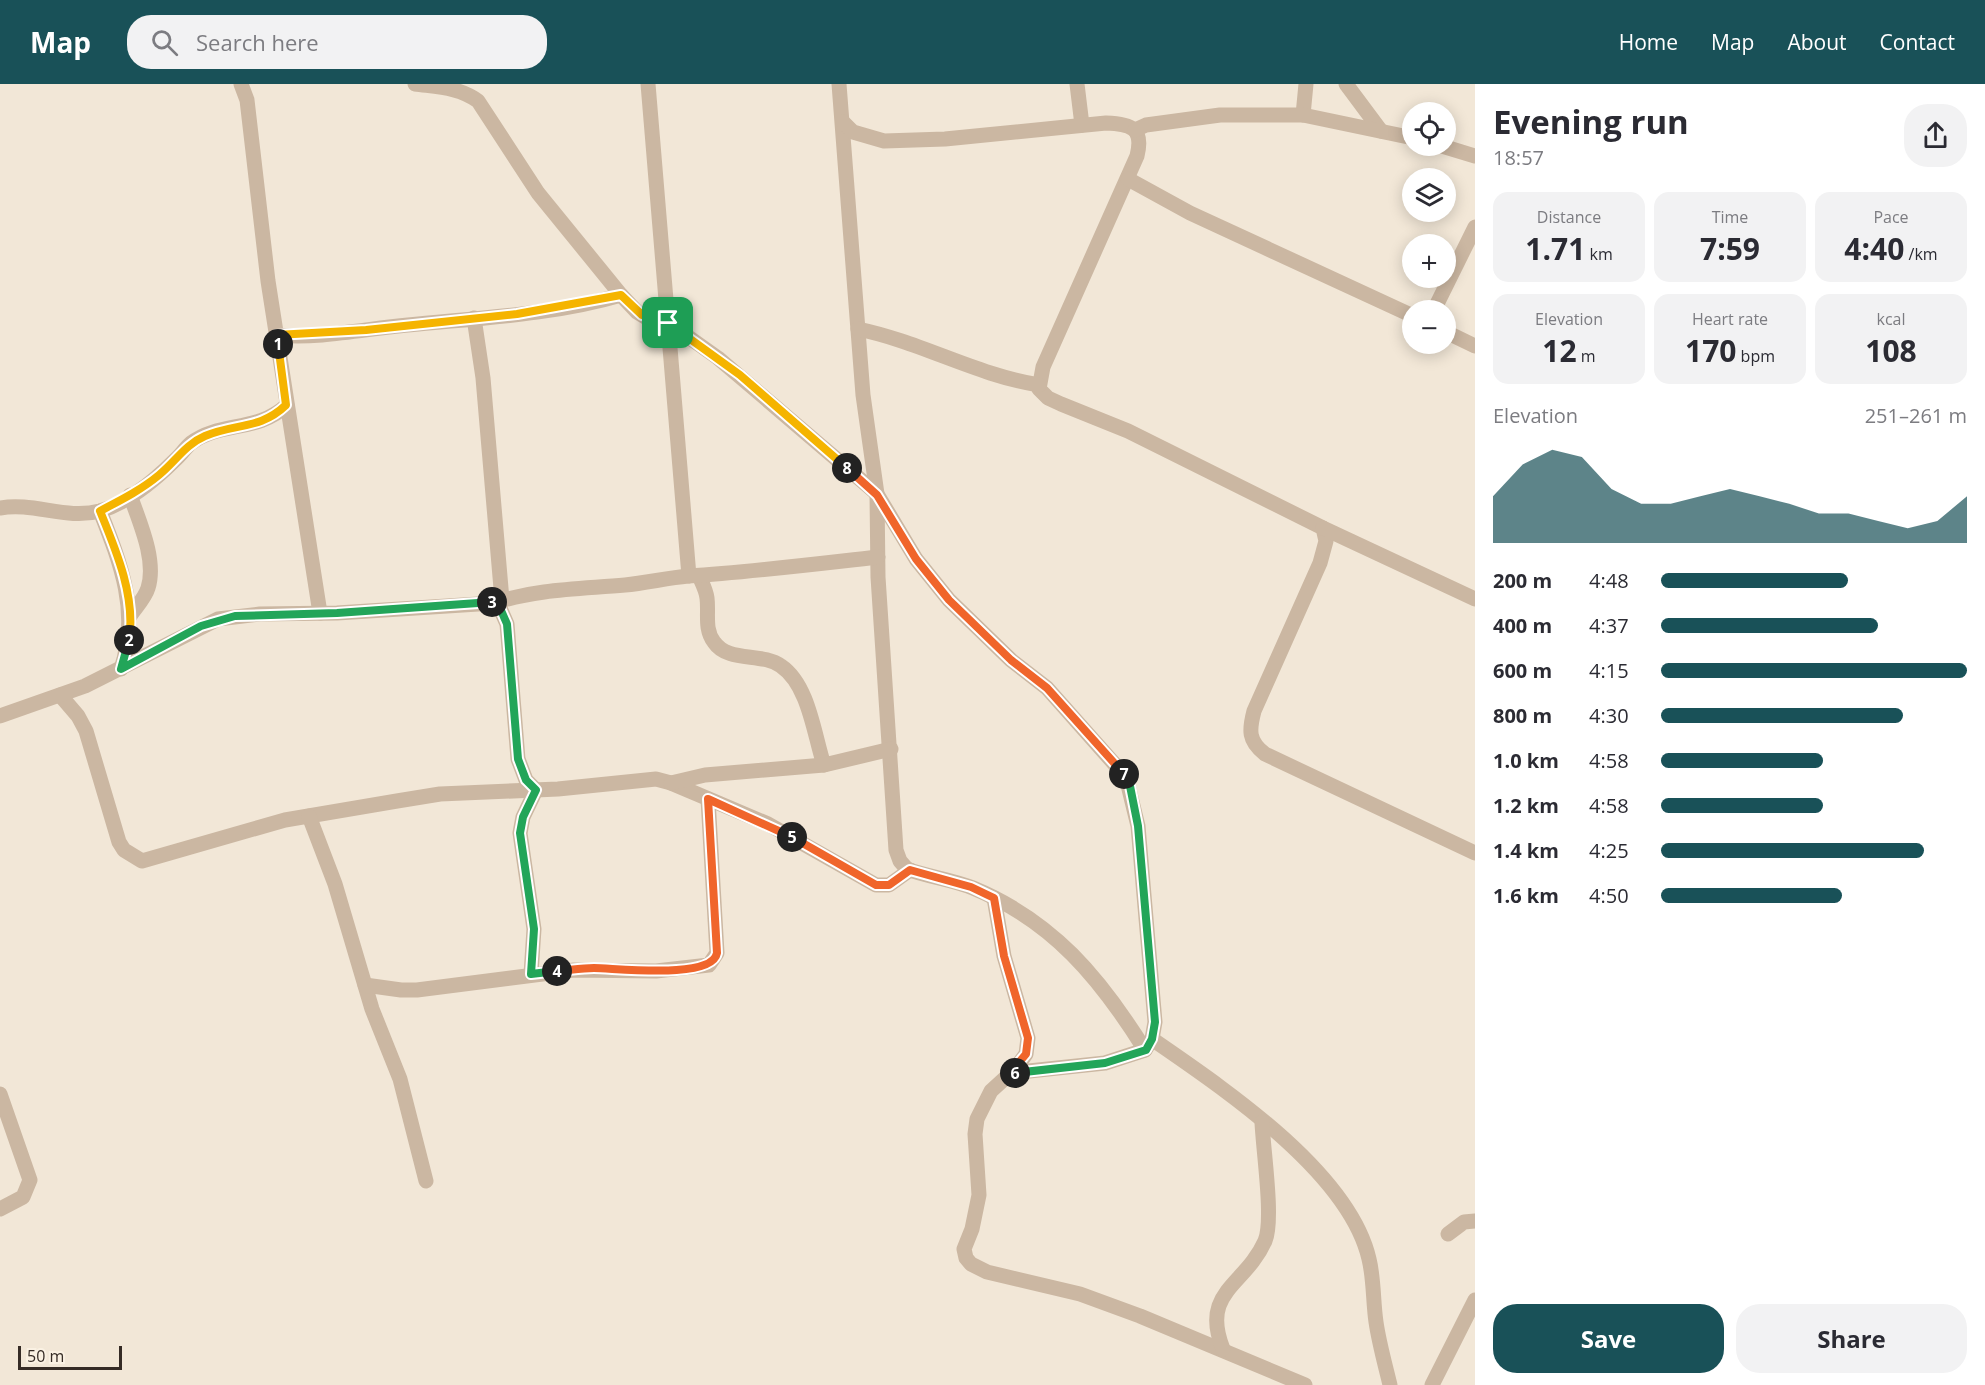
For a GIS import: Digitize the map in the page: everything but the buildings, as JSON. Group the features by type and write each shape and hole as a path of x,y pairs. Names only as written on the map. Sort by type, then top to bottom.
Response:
{"street":[{"path":"241,84 247,100 276,335 320,613"},
{"path":"415,84 450,88 478,101 538,194 621,295 642,315 668,323 740,375 877,495 916,559 949,600 1011,660 1047,688 1081,723 1126,777 1134,801 1141,846 1155,1022 1149,1045"},
{"path":"648,84 668,323 694,576 707,596 708,630 712,641 718,648 730,654 771,661 782,666 792,676 806,703 824,765"},
{"path":"839,84 863,395 877,495 878,557 896,850 900,861 910,870 971,887 1026,914 1060,941 1106,991 1149,1045 1206,1076 1329,1182 1354,1217 1369,1259 1376,1324 1389,1385"},
{"path":"1077,84 1082,125"},
{"path":"1302,115 1306,84"},
{"path":"1346,84 1382,131"},
{"path":"1135,130 1146,125 1221,115 1302,115 1402,136"},
{"path":"843,122 853,132 884,141 945,139 1116,123 1126,124 1135,130 1140,147 1128,179 1043,367 1039,385 1042,392 1054,401 1145,439 1323,528 1475,598"},
{"path":"1456,150 1475,156"},
{"path":"1128,179 1190,213 1402,311"},
{"path":"1439,300 1475,227"},
{"path":"276,335 366,330 474,318 599,301 621,295"},
{"path":"474,318 483,378 498,601 507,624 518,759 526,780 536,790"},
{"path":"858,329 916,344 1001,377 1039,385"},
{"path":"1456,337 1475,346"},
{"path":"0,508 33,506 75,513 100,511 130,495 159,475 190,443 208,435 262,422 286,405"},
{"path":"130,495 144,537 150,577 148,588 130,616"},
{"path":"100,511 114,545 130,616 128,650 121,669"},
{"path":"1323,528 1326,541 1320,563 1254,711 1250,729 1251,739 1265,754 1475,853"},
{"path":"0,716 60,695 121,669 218,620 260,614 320,613 498,601 532,594 878,557"},
{"path":"60,695 78,716 86,731 119,842 124,850 142,861 223,840 248,829 309,816 440,794 536,790 656,779 671,783 776,828 876,885 889,885 910,870"},
{"path":"671,783 705,775 824,765 891,749"},
{"path":"531,974 534,929 520,833 523,817 536,790"},
{"path":"365,985 417,990 531,974 593,968 656,971 704,966 714,961 717,953 708,799"},
{"path":"309,816 335,885 372,1009 400,1079 426,1181"},
{"path":"994,898 1004,956 1028,1038 1026,1054 991,1091 977,1119 975,1134 979,1195 972,1229 964,1249 966,1258 971,1264 987,1272 1080,1293 1223,1349 1305,1385"},
{"path":"1010,1073 1105,1063 1149,1045"},
{"path":"0,1095 30,1180 23,1197 0,1209"},
{"path":"1223,1349 1214,1320 1218,1309 1233,1283 1259,1253 1269,1226 1262,1122"},
{"path":"1448,1234 1464,1222 1475,1221"},
{"path":"1432,1385 1475,1300"}],"route":[{"path":"621,295 642,315 668,323 740,375 868,486 877,495 916,559 949,600 1011,660 1047,688 1081,723 1126,777 1134,801 1141,846 1155,1022 1152,1039 1146,1050 1105,1063 1010,1073 1026,1054 1028,1038 1004,956 994,898 971,887 910,870 889,885 876,885 768,824 708,799 717,953 714,961 704,966 656,971 593,968 531,974 534,929 520,833 523,817 536,790 526,780 518,759 507,624 500,608 494,603 337,613 235,616 201,626 121,669 128,650 131,627 129,606 114,545 100,511 130,495 159,475 190,443 208,435 262,422 277,414 286,405 276,335 366,330 517,314 599,301 621,295"}]}
